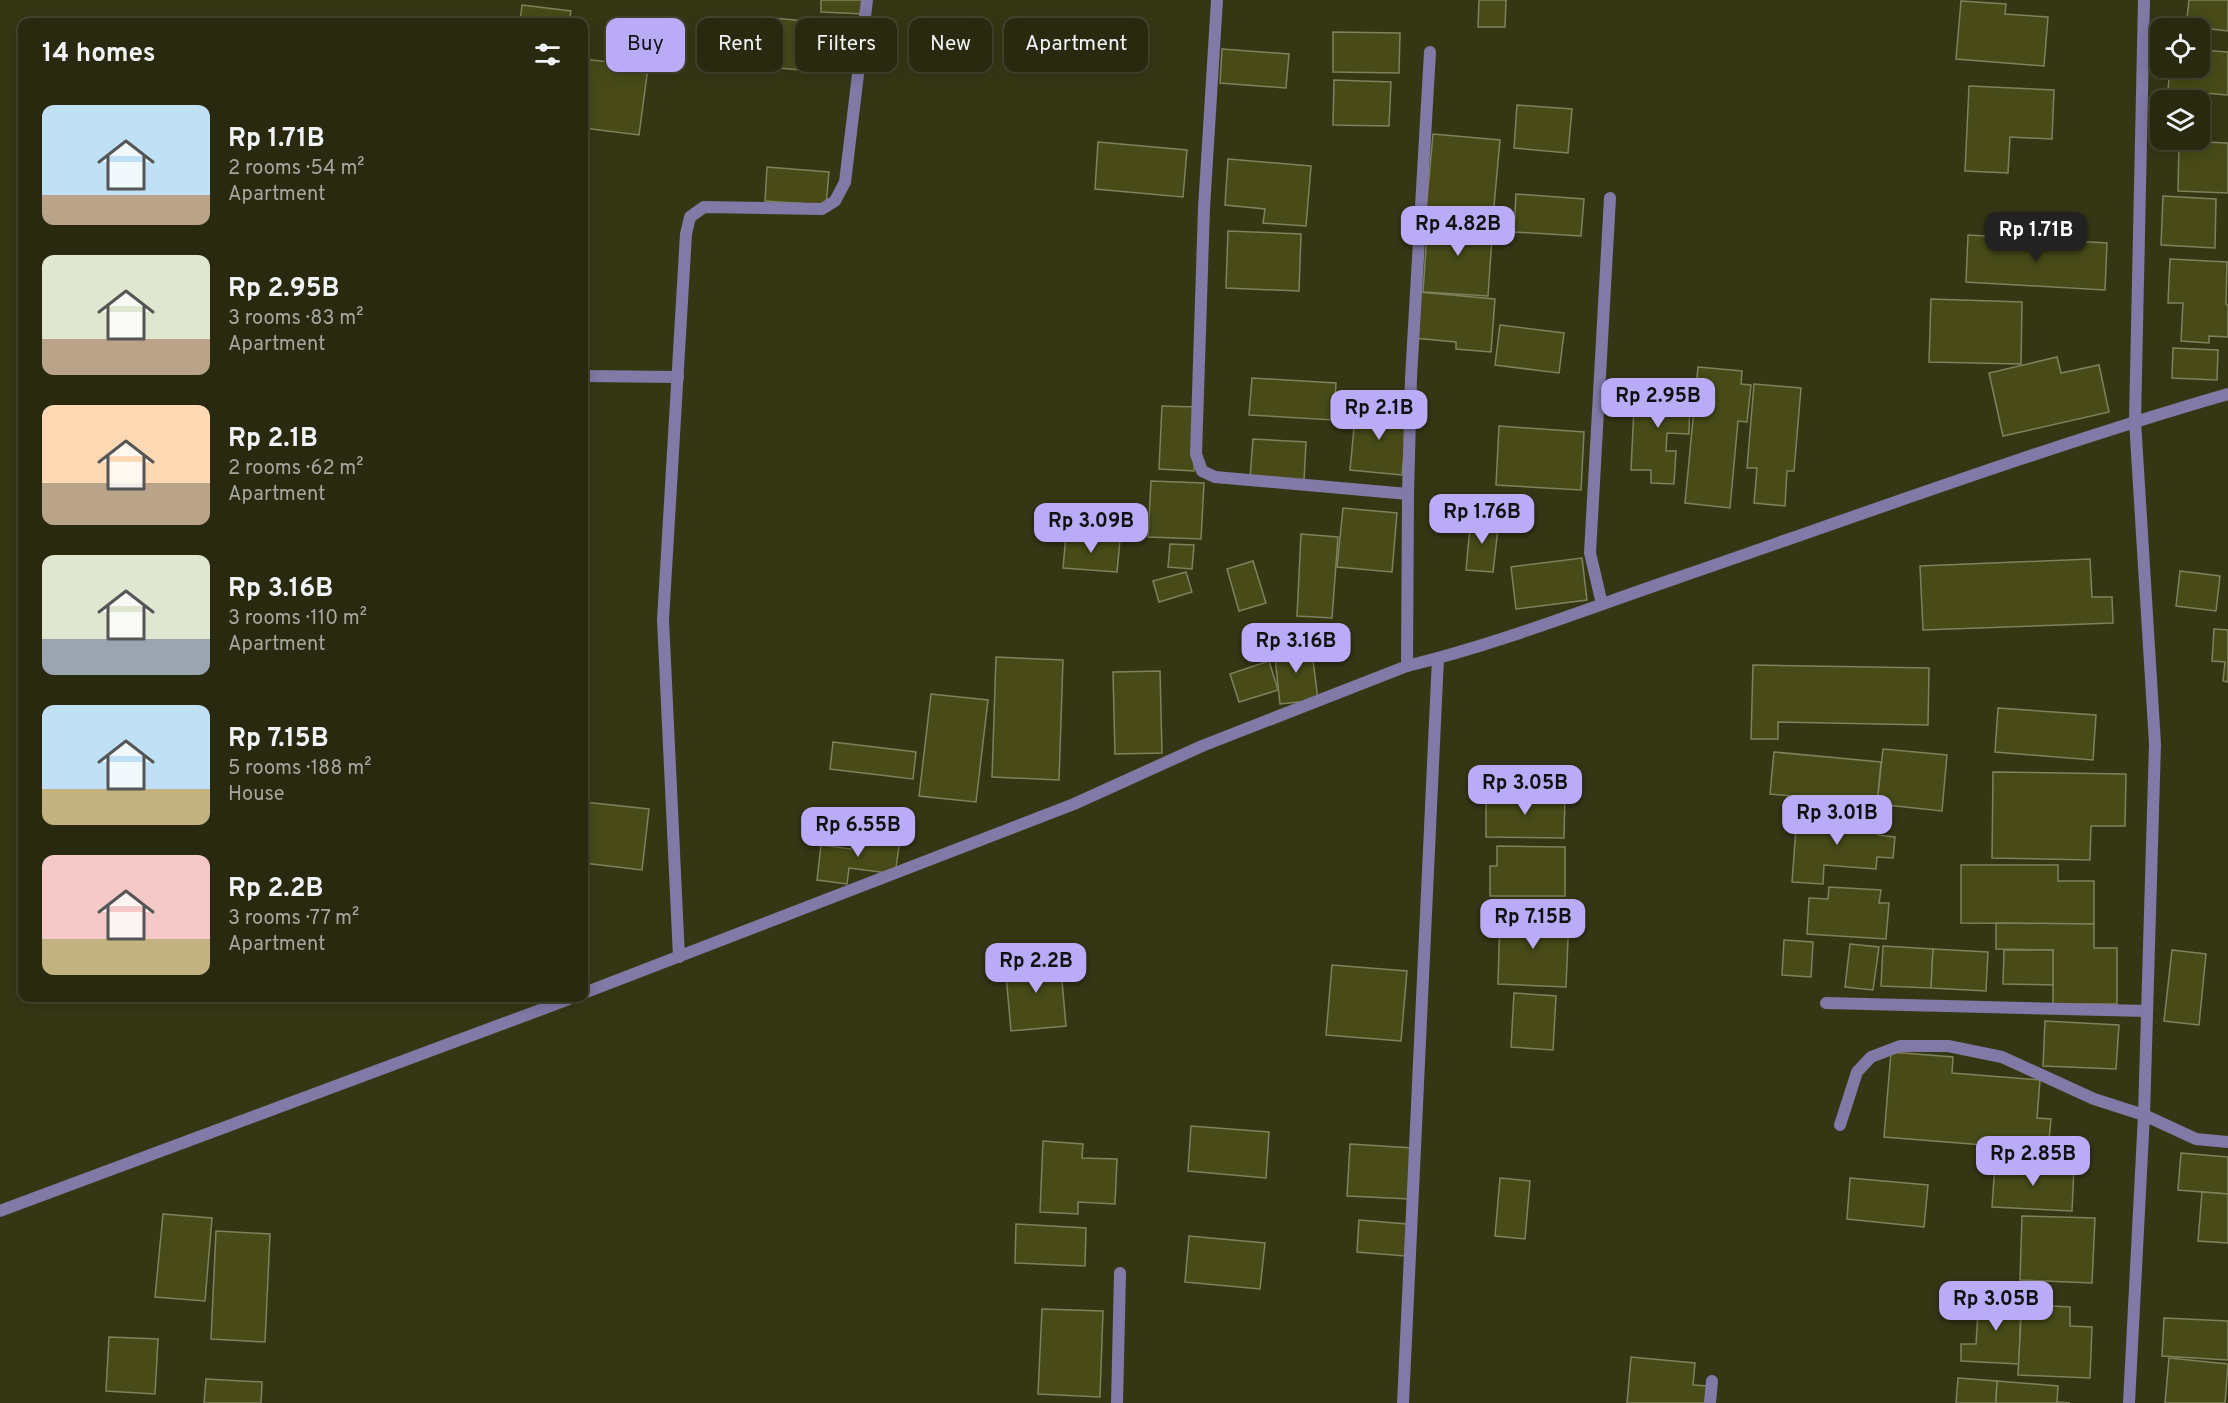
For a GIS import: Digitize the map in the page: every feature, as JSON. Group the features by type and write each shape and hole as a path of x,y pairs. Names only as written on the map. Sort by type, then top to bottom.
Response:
{"street":[{"path":"679,957 663,620 686,234 690,217 704,207 822,209 835,201 845,182 867,0"},
{"path":"1217,0 1204,208 1196,454 1202,471 1215,477 1408,494"},
{"path":"2129,1403 2144,1115 2155,744 2135,421 2144,0"},
{"path":"1407,666 1411,378 1430,52"},
{"path":"1602,604 1590,553 1610,198"},
{"path":"588,376 678,377"},
{"path":"588,991 1074,804 1202,746 1407,666 1602,604 2135,421 2228,394"},
{"path":"1403,1403 1438,658"},
{"path":"0,1211 561,1002"},
{"path":"1826,1003 2146,1011"},
{"path":"1840,1125 1857,1072 1871,1057 1900,1046 1948,1046 2002,1057 2094,1099 2144,1115 2196,1139 2228,1142"},
{"path":"1117,1403 1120,1273"},
{"path":"1710,1403 1712,1381"}],"building":[{"path":"821,0 865,0 864,14 821,12"},
{"path":"1479,0 1506,0 1505,27 1478,27"},
{"path":"2189,0 2228,0 2228,31 2210,29 2210,18 2187,18"},
{"path":"1961,1 2006,4 2005,14 2048,17 2044,66 1956,59"},
{"path":"522,5 571,11 570,18 520,18"},
{"path":"783,19 795,20 795,69 783,68"},
{"path":"1333,32 1400,33 1399,73 1333,72"},
{"path":"1222,49 1289,54 1286,88 1220,83"},
{"path":"2210,51 2228,52 2228,95 2210,94 2210,90 2168,90 2169,78 2210,78"},
{"path":"588,60 606,62 606,72 647,72 639,135 588,129"},
{"path":"1334,80 1391,82 1389,126 1333,125"},
{"path":"1969,86 2054,90 2052,139 2010,137 2008,173 1965,171"},
{"path":"1517,105 1572,109 1568,153 1514,148"},
{"path":"1433,134 1500,140 1493,217 1426,211"},
{"path":"1098,142 1187,150 1183,197 1095,189"},
{"path":"2210,142 2228,143 2228,193 2178,191 2179,150 2210,150"},
{"path":"1228,159 1311,166 1306,226 1263,223 1265,209 1225,205"},
{"path":"767,167 829,172 826,205 765,201"},
{"path":"1516,194 1584,199 1581,236 1514,232"},
{"path":"2163,196 2216,199 2215,248 2161,245"},
{"path":"1428,218 1493,223 1488,296 1423,292"},
{"path":"1228,231 1301,234 1299,291 1226,288"},
{"path":"1968,235 2107,243 2105,290 1966,282"},
{"path":"2170,259 2227,262 2228,337 2209,336 2209,343 2181,341 2183,303 2168,303"},
{"path":"1418,292 1495,299 1491,352 1456,349 1456,342 1414,338"},
{"path":"1931,299 2022,302 2021,364 1929,362"},
{"path":"1500,325 1564,333 1559,373 1495,365"},
{"path":"2173,348 2218,350 2217,380 2172,378"},
{"path":"2057,357 2061,373 2099,365 2109,412 2003,436 1989,373"},
{"path":"1698,367 1742,371 1741,384 1751,385 1747,422 1738,421 1730,508 1685,503"},
{"path":"1252,378 1336,383 1334,420 1249,415"},
{"path":"1754,384 1801,388 1794,471 1787,471 1785,506 1754,503 1757,468 1747,468"},
{"path":"1635,386 1690,389 1689,434 1667,433 1666,451 1676,451 1674,484 1651,483 1651,470 1631,470"},
{"path":"1162,406 1196,407 1194,471 1159,469"},
{"path":"1356,407 1408,411 1402,475 1350,470"},
{"path":"1499,426 1584,432 1581,490 1496,485"},
{"path":"1253,439 1306,442 1304,481 1250,478"},
{"path":"1151,481 1204,483 1201,539 1148,537"},
{"path":"1343,508 1397,513 1392,572 1337,567"},
{"path":"1471,517 1499,520 1493,572 1466,570"},
{"path":"1301,534 1338,537 1332,618 1297,616"},
{"path":"1066,535 1120,540 1117,572 1063,568"},
{"path":"1170,544 1194,545 1192,569 1168,567"},
{"path":"1582,558 1587,600 1516,609 1511,567"},
{"path":"2090,559 2092,597 2112,597 2113,623 1923,630 1920,566"},
{"path":"1253,561 1266,603 1239,611 1227,569"},
{"path":"2180,571 2220,576 2216,611 2176,606"},
{"path":"1186,572 1192,592 1159,602 1153,581"},
{"path":"2214,629 2228,630 2228,682 2223,681 2225,662 2212,661"},
{"path":"1311,644 1318,700 1280,704 1274,648"},
{"path":"996,657 1063,660 1059,780 992,777"},
{"path":"1269,661 1278,690 1239,702 1230,674"},
{"path":"1753,665 1929,668 1928,725 1778,722 1778,739 1751,739"},
{"path":"1160,671 1162,753 1115,754 1113,672"},
{"path":"931,694 988,700 976,802 919,796"},
{"path":"1998,708 2096,715 2093,760 1995,752"},
{"path":"833,742 916,752 913,779 830,769"},
{"path":"1883,749 1947,755 1942,811 1877,804"},
{"path":"1774,752 1881,762 1877,804 1770,794"},
{"path":"1993,772 2126,774 2125,826 2091,826 2090,860 1992,858"},
{"path":"1486,793 1565,795 1564,838 1486,837"},
{"path":"588,802 649,809 642,870 588,863"},
{"path":"1797,815 1879,821 1878,835 1895,837 1893,858 1877,857 1876,869 1824,865 1823,884 1792,882"},
{"path":"853,833 900,840 895,874 849,868 847,884 817,880 821,845 851,849"},
{"path":"1497,846 1565,847 1565,896 1490,896 1490,866 1497,866"},
{"path":"1961,865 2058,865 2058,881 2094,881 2094,924 1961,923"},
{"path":"1829,887 1881,890 1879,903 1889,903 1886,939 1807,934 1809,898 1828,899"},
{"path":"1500,913 1569,915 1566,987 1498,984"},
{"path":"1996,923 2094,924 2094,948 2117,948 2117,1004 2053,1004 2053,950 1996,949"},
{"path":"1784,940 1813,942 1811,977 1782,975"},
{"path":"1850,944 1879,947 1873,990 1845,987"},
{"path":"1883,946 1933,949 1931,988 1881,986"},
{"path":"1933,949 1988,952 1986,991 1931,988"},
{"path":"2004,950 2053,950 2053,985 2003,984"},
{"path":"2172,950 2206,954 2199,1025 2164,1021"},
{"path":"1060,958 1066,1026 1011,1031 1005,963"},
{"path":"1332,965 1407,971 1401,1041 1326,1035"},
{"path":"1514,993 1556,996 1553,1050 1511,1047"},
{"path":"2045,1021 2119,1025 2116,1069 2043,1066"},
{"path":"1891,1052 1953,1057 1952,1073 2040,1080 2037,1118 2051,1119 2048,1150 1884,1137"},
{"path":"1191,1126 1269,1132 1266,1178 1188,1171"},
{"path":"1043,1141 1083,1144 1082,1158 1117,1159 1115,1204 1078,1202 1078,1214 1040,1212"},
{"path":"1350,1144 1413,1148 1410,1199 1347,1196"},
{"path":"2181,1153 2228,1157 2228,1194 2178,1190"},
{"path":"1995,1164 2074,1167 2072,1211 1992,1207"},
{"path":"1500,1178 1530,1181 1525,1239 1495,1236"},
{"path":"1850,1178 1928,1185 1924,1227 1847,1219"},
{"path":"2202,1192 2228,1194 2228,1243 2198,1241"},
{"path":"163,1214 212,1218 205,1301 155,1297"},
{"path":"2022,1216 2095,1218 2092,1283 2020,1280"},
{"path":"1359,1220 1407,1224 1405,1256 1357,1252"},
{"path":"1016,1224 1086,1228 1085,1266 1015,1263"},
{"path":"216,1231 270,1234 265,1342 211,1339"},
{"path":"1189,1236 1265,1243 1260,1289 1185,1282"},
{"path":"1979,1297 2021,1299 2019,1364 1961,1361 1961,1344 1976,1344"},
{"path":"2035,1305 2070,1307 2070,1326 2092,1327 2090,1378 2018,1375 2021,1319 2035,1319"},
{"path":"1042,1309 1103,1311 1100,1397 1038,1394"},
{"path":"2164,1318 2228,1321 2228,1360 2162,1356"},
{"path":"109,1337 158,1339 155,1394 106,1391"},
{"path":"1631,1357 1695,1363 1693,1385 1708,1386 1707,1403 1627,1403"},
{"path":"2169,1358 2228,1364 2225,1403 2165,1403"},
{"path":"1958,1378 1997,1381 1996,1403 1956,1403"},
{"path":"206,1379 262,1382 261,1403 204,1403"},
{"path":"1997,1381 2058,1386 2057,1402 2070,1403 1996,1403"}]}
